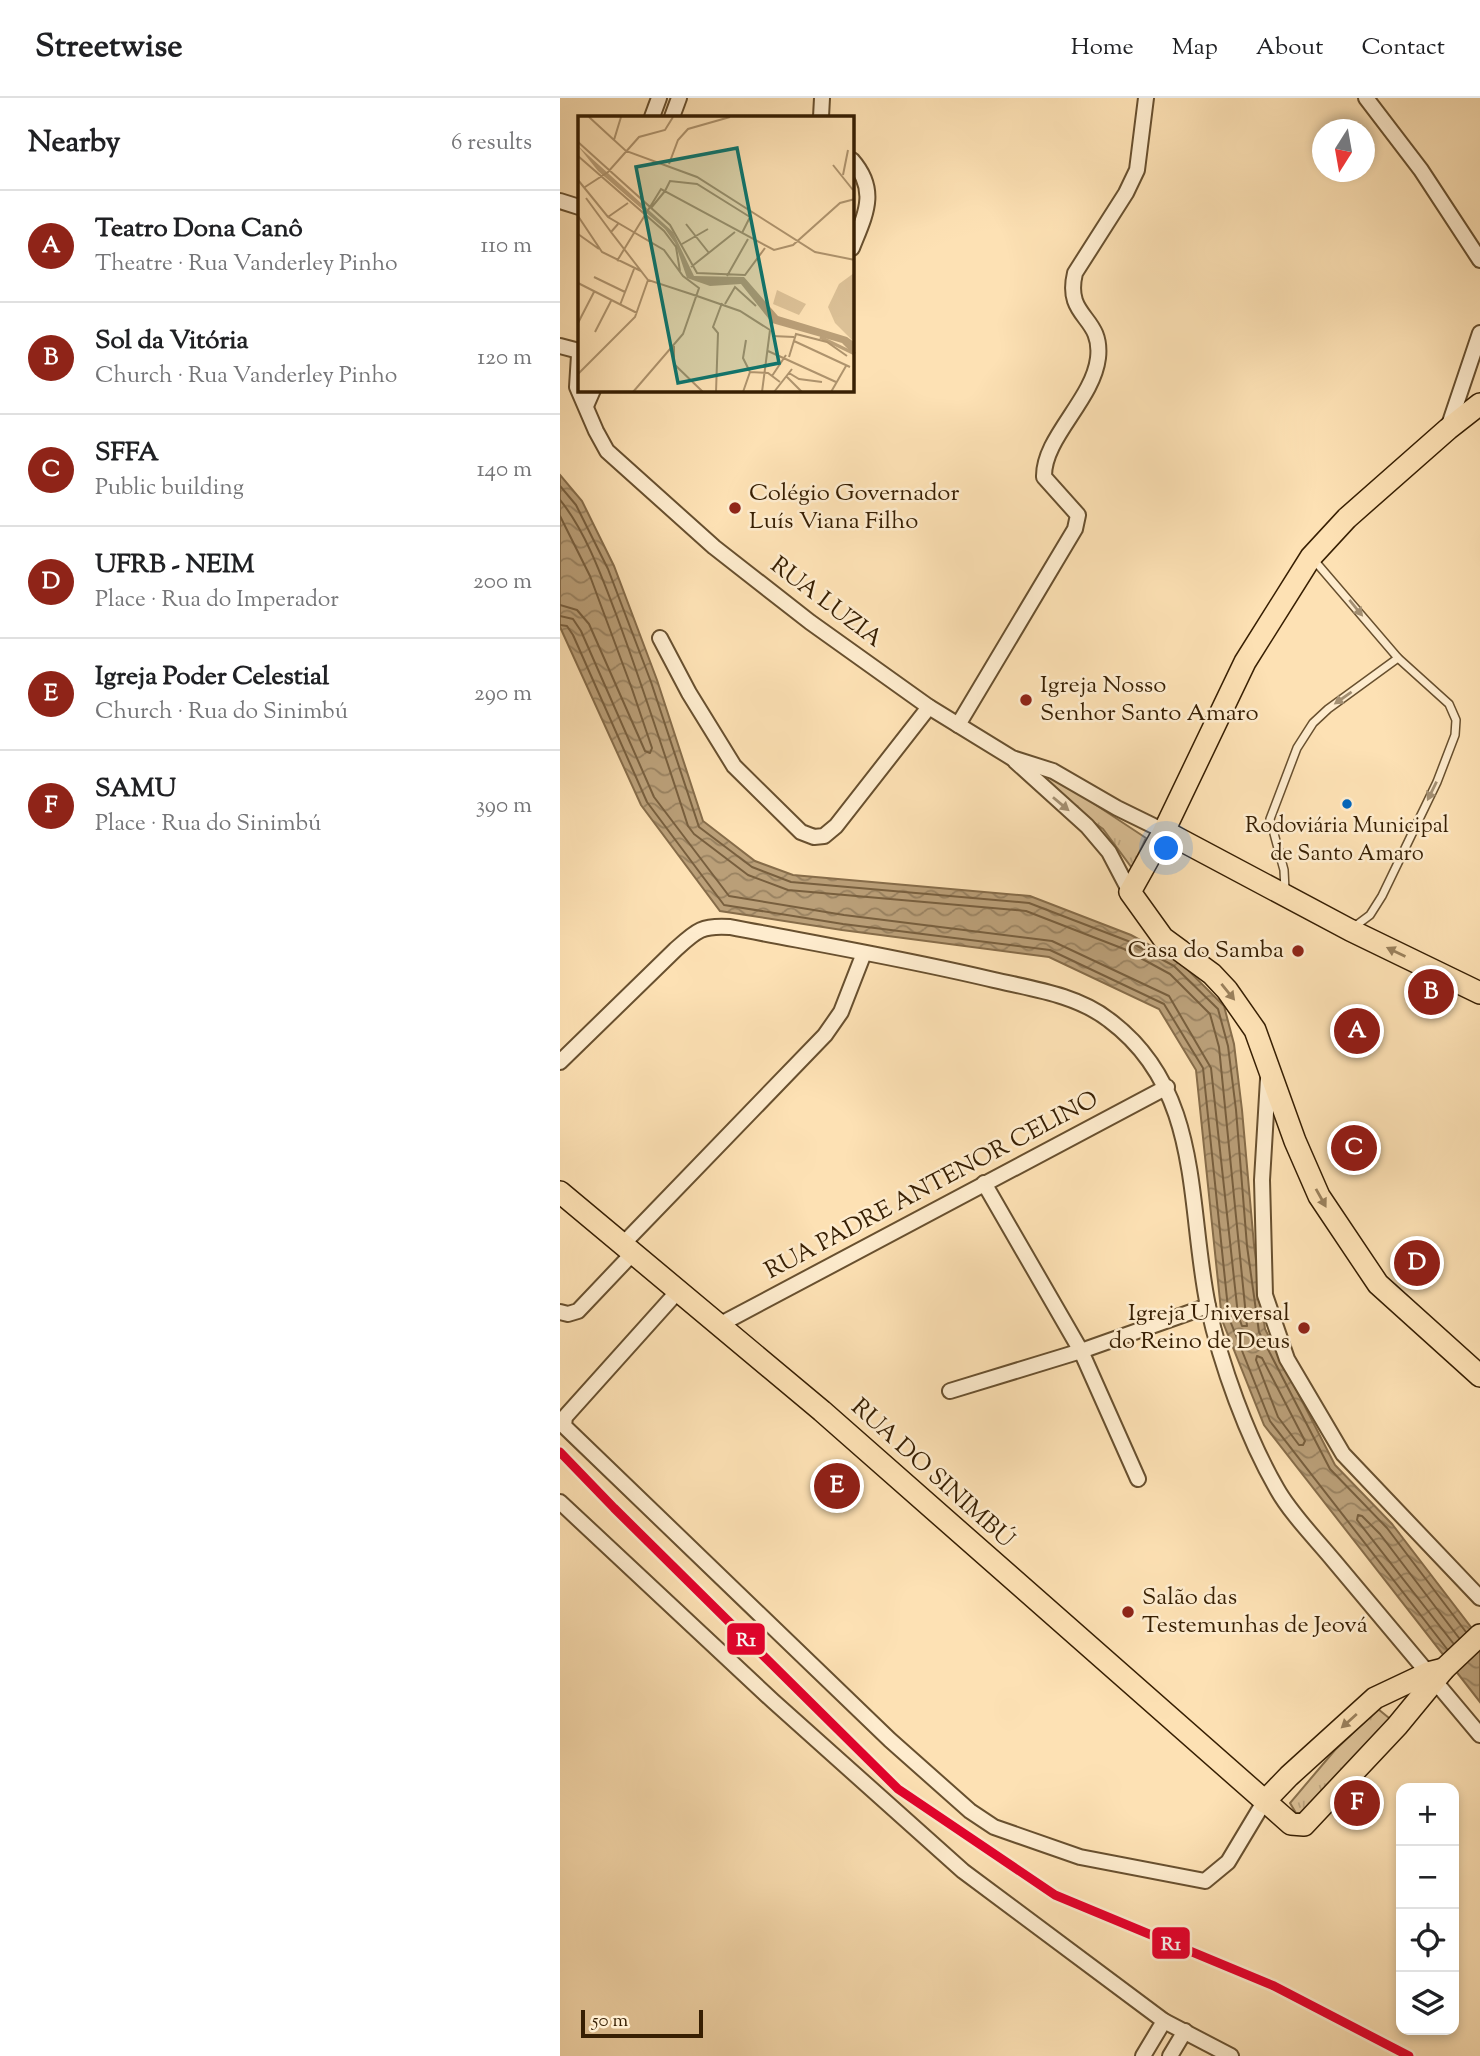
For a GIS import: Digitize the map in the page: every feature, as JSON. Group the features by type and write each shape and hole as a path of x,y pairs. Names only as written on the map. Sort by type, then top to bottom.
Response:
{"main road":[{"path":"1480,404 1348,517 1311,556 1245,662 1164,831 1130,892 1163,937 1212,974 1227,990 1255,1030 1295,1141 1319,1196 1378,1284 1480,1376"},
{"path":"1164,831 1350,930 1480,993"},
{"name":"RUA DO SINIMBÚ","path":"560,1192 629,1247 821,1411 1291,1824 1304,1825 1397,1726"},
{"path":"1397,1726 1439,1672 1480,1635"},
{"path":"1264,1801 1375,1698 1439,1672"},
{"path":"1375,1698 1387,1702 1393,1708 1398,1717 1397,1726"}],"street":[{"path":"652,116 659,98"},
{"path":"672,116 679,98"},
{"path":"821,98 821,116"},
{"path":"958,725 1075,529 1078,514 1044,477 1044,467 1092,381 1098,359 1097,334 1072,299 1071,288 1075,273 1126,193 1137,170 1146,98"},
{"path":"1366,98 1421,170 1480,260"},
{"path":"854,163 867,182 868,205 854,243"},
{"path":"560,201 578,207"},
{"path":"1448,429 1480,333"},
{"path":"560,346 578,353"},
{"name":"RUA LUZIA","path":"578,370 578,389"},
{"name":"RUA LUZIA","path":"579,392 607,451 714,547 810,622 929,707 1012,758 1087,826 1110,852 1130,892"},
{"path":"586,407 592,392"},
{"path":"660,638 689,693 734,766 789,822 801,832 814,837 824,836 836,826 929,707"},
{"name":"RUA LUZIA","path":"1012,758 1053,771 1117,808 1164,831"},
{"path":"560,1062 675,950 692,935 708,926 730,927 947,969 1051,993 1082,1004 1106,1017 1138,1046 1167,1087 1188,1152 1208,1306 1243,1421 1278,1491 1439,1672 1480,1735"},
{"path":"560,1312 568,1314 578,1311 629,1247 825,1035 841,1012 864,953"},
{"path":"1269,1069 1262,1180 1265,1295 1287,1359 1343,1454 1480,1598"},
{"name":"RUA PADRE ANTENOR CELINO","path":"719,1325 1167,1087"},
{"path":"984,1183 1081,1351 1138,1479"},
{"path":"679,1290 565,1417 564,1426 890,1740 970,1811 994,1827 1080,1857 1205,1881 1228,1862 1264,1801"},
{"path":"950,1391 1081,1351 1208,1306"},
{"path":"560,1502 820,1744 962,1871 1164,2021 1231,2056"},
{"path":"1143,2056 1164,2021"},
{"path":"1170,2056 1185,2031"}],"lane":[{"path":"1311,556 1398,657 1449,704 1456,720 1455,735 1437,782 1382,896 1370,915 1350,930"},
{"path":"1285,894 1284,870 1270,819 1297,748 1313,723 1328,709 1398,657"}],"green space":[{"path":"1043,770 1146,838 1132,868 1103,829 1030,773"},
{"path":"1378,1709 1394,1722 1302,1813 1296,1813 1290,1803 1335,1750"}],"water":[{"path":"560,475 582,501 614,566 657,680 703,821 755,861 793,875 1030,896 1131,935 1179,961 1224,1006 1234,1044 1265,1329 1335,1465 1392,1524 1480,1639 1480,1702 1264,1425 1222,1320 1196,1070 1159,1009 1049,957 720,911 641,805 560,627"}],"transit line":[{"name":"R1","path":"560,1452 898,1789 1055,1895 1274,1986 1409,2056"}],"place":[{"name":"Colégio Governador Luís Viana Filho","path":"735,508"},
{"name":"Igreja Nosso Senhor Santo Amaro","path":"1026,700"},
{"name":"Rodoviária Municipal de Santo Amaro","path":"1347,804"},
{"name":"Casa do Samba","path":"1298,951"},
{"name":"Sol da Vitória","path":"1431,992"},
{"name":"Teatro Dona Canô","path":"1357,1031"},
{"name":"SFFA","path":"1354,1148"},
{"name":"UFRB - NEIM","path":"1417,1263"},
{"name":"Igreja Universal do Reino de Deus","path":"1304,1328"},
{"name":"Igreja Poder Celestial","path":"837,1486"},
{"name":"Salão das Testemunhas de Jeová","path":"1128,1612"},
{"name":"SAMU","path":"1357,1803"}]}
